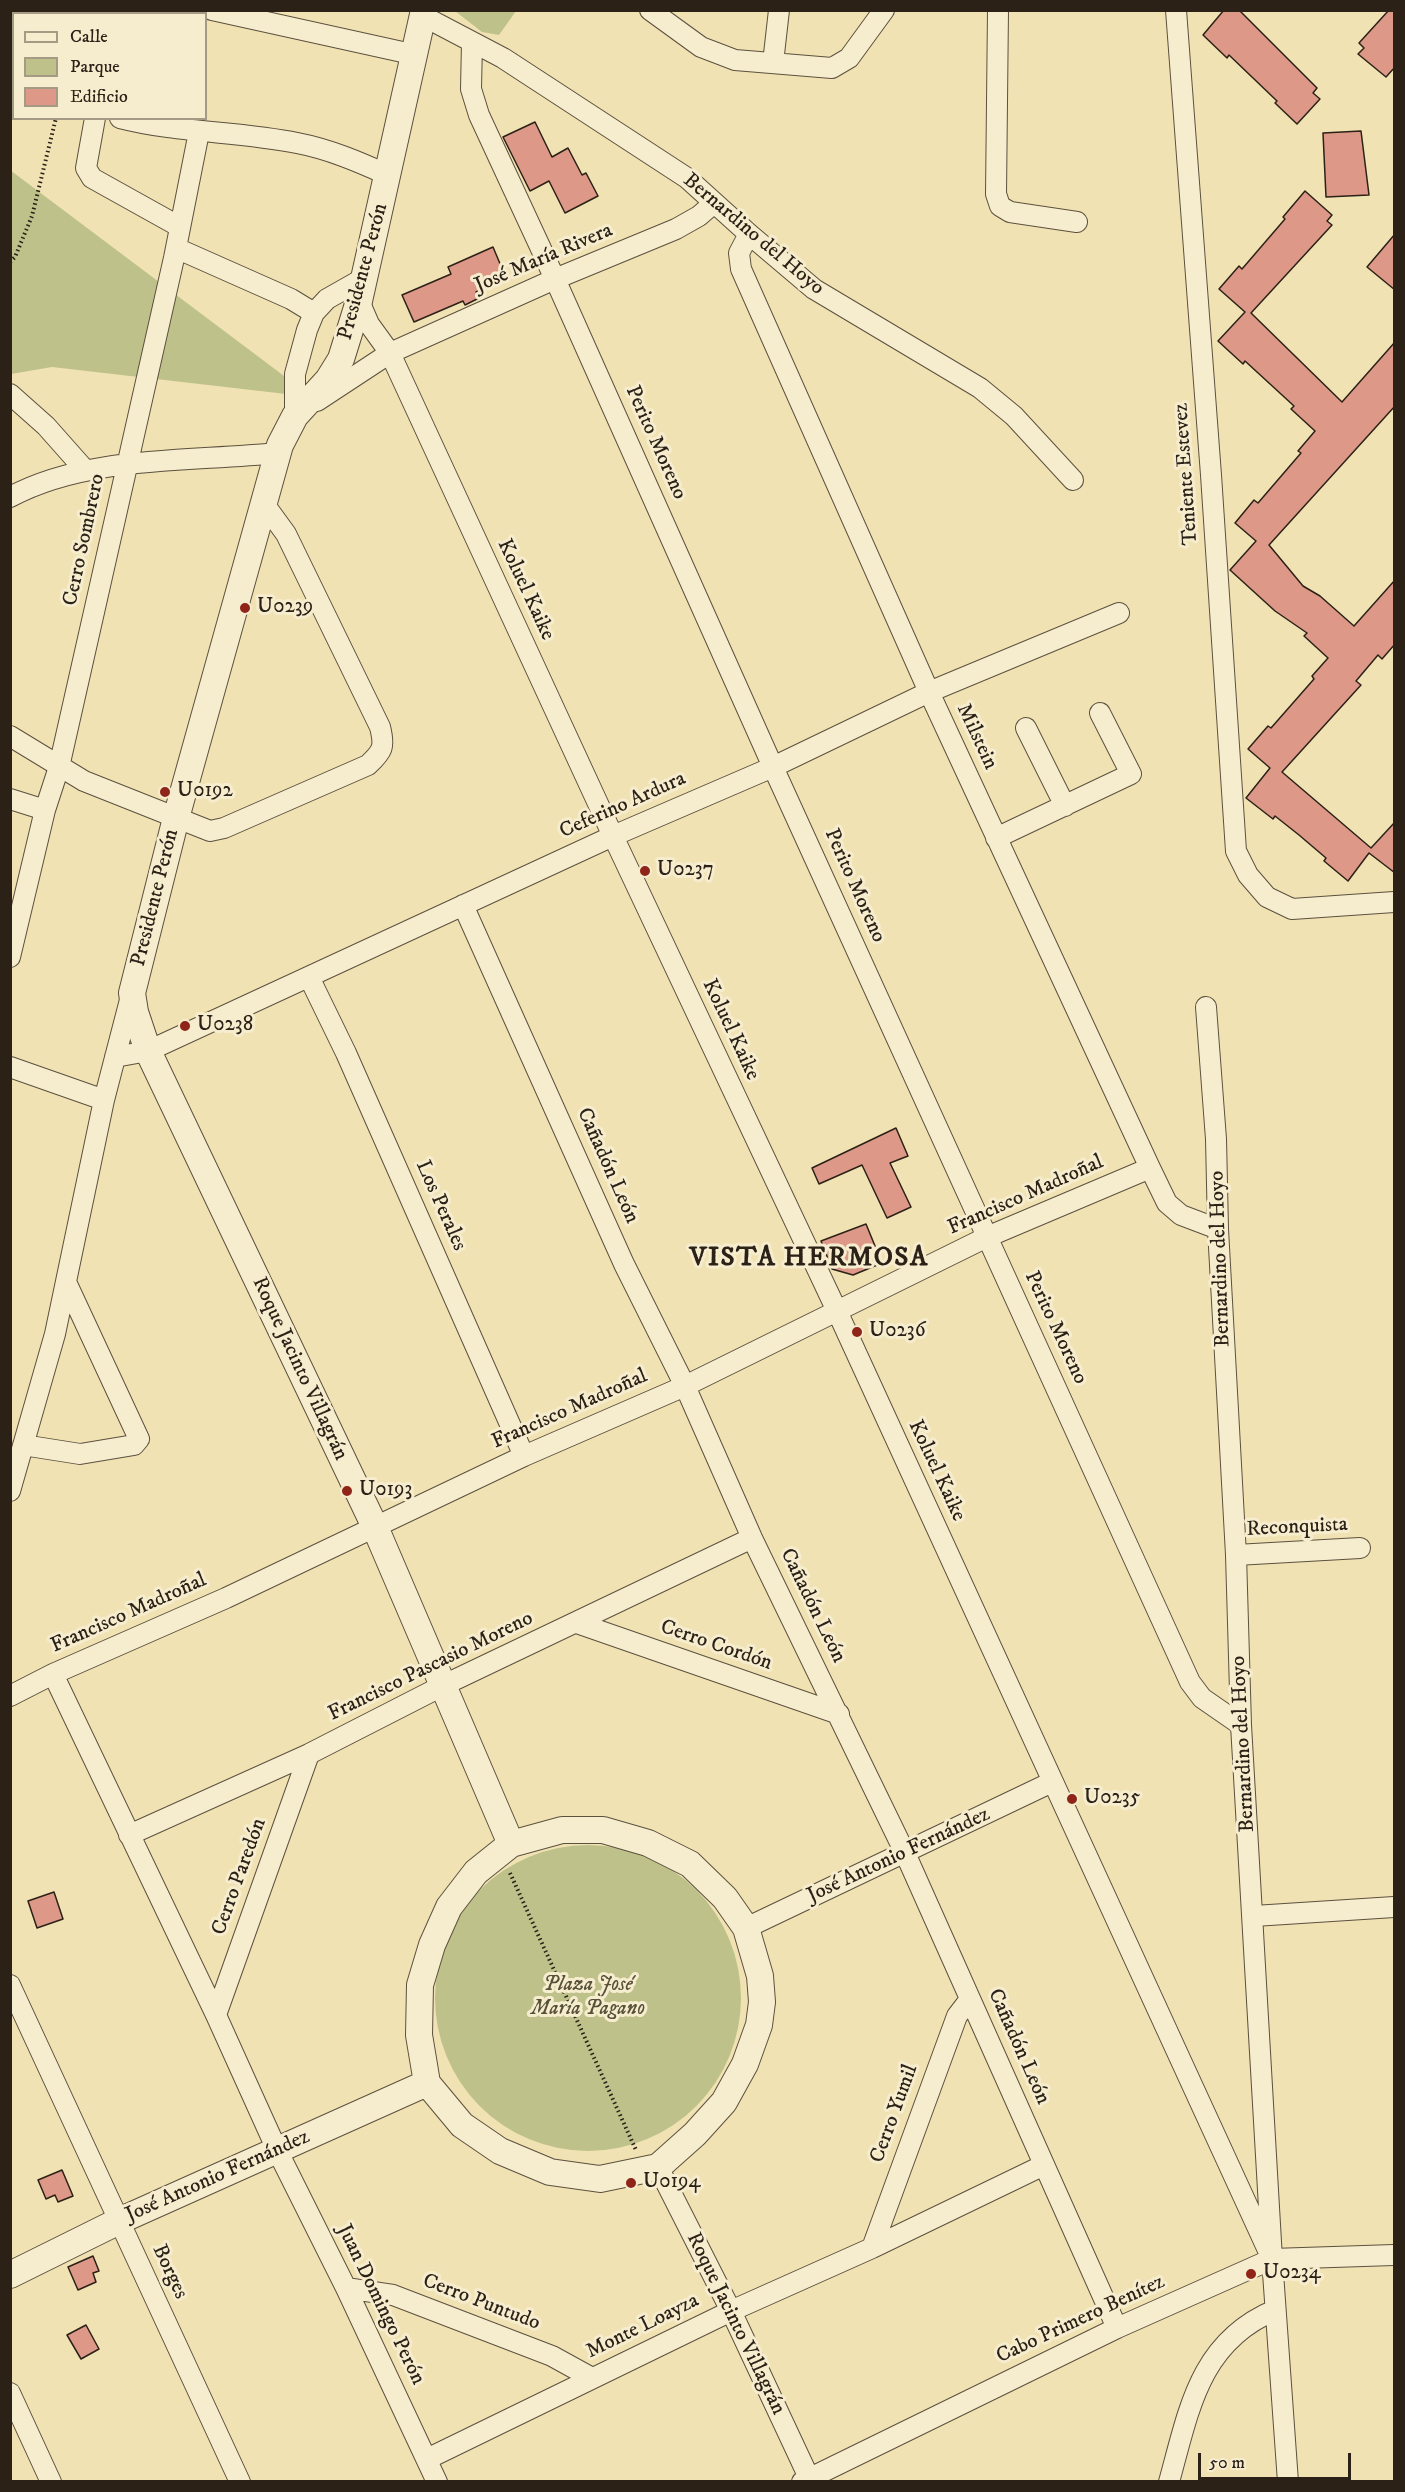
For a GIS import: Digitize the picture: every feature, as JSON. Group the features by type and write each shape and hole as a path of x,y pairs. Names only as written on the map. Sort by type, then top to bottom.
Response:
{"street":[{"path":"212,10 416,56"},
{"path":"650,10 701,47 735,60 832,68 849,58 884,10"},
{"path":"773,63 779,10"},
{"path":"998,10 996,194 1000,206 1010,212 1077,222"},
{"name":"Teniente Estevez","path":"1176,10 1211,475 1236,852 1248,875 1267,897 1292,909 1395,902"},
{"name":"Presidente Perón","path":"10,1491 55,1334 104,1100 176,818 262,501 277,453 295,416 328,380 341,359 362,290 416,56 421,12"},
{"name":"Bernardino del Hoyo","path":"421,12 503,58 687,178 814,289 980,387 1014,416 1074,480"},
{"name":"Perito Moreno","path":"472,42 471,89 479,115 1190,1682 1202,1698 1241,1725"},
{"path":"95,120 86,168 92,178 180,226"},
{"path":"142,120 198,125 297,143 351,158 388,175"},
{"name":"Cerro Sombrero","path":"10,957 45,810 59,767 176,248 198,125"},
{"name":"José María Rivera","path":"295,416 390,353 555,279 676,229 699,216 714,203"},
{"name":"Milstein","path":"749,234 739,253 741,269 929,692 1150,1168 1167,1203 1181,1215 1218,1229"},
{"path":"176,248 291,299 314,313"},
{"path":"295,416 295,374 314,313 327,299 362,290"},
{"name":"Koluel Kaike","path":"362,290 369,324 390,353 613,836 837,1311 1272,2259"},
{"path":"10,394 46,426 85,470"},
{"path":"10,497 30,486 85,470 126,464 277,453"},
{"path":"10,736 84,781 210,831 224,828 368,765 380,753 383,741 380,727 286,534 262,501"},
{"name":"Ceferino Ardura","path":"115,1057 148,1052 613,836 773,767 929,692 1119,613"},
{"path":"996,838 1131,774 1100,713"},
{"path":"1026,728 1065,806"},
{"path":"10,799 45,810"},
{"name":"Cañadón León","path":"463,905 624,1264 685,1386 752,1538 905,1853 1117,2328"},
{"name":"Los Perales","path":"309,977 351,1063 524,1456"},
{"name":"Roque Jacinto Villagrán","path":"132,993 135,1012 148,1052 375,1527 444,1685 504,1850"},
{"name":"Bernardino del Hoyo","path":"1206,1007 1216,1139 1218,1229 1236,1555 1241,1725 1254,1916 1275,2310 1288,2481"},
{"path":"10,1067 104,1100"},
{"name":"Francisco Madroñal","path":"10,1696 53,1674 226,1598 524,1456 685,1386 987,1237 1150,1168"},
{"path":"23,1445 80,1454 134,1445 139,1439 66,1281"},
{"name":"Francisco Pascasio Moreno","path":"129,1835 309,1754 444,1685 752,1538"},
{"name":"Reconquista","path":"1236,1555 1360,1548"},
{"name":"Cerro Cordón","path":"577,1623 839,1714"},
{"name":"Juan Domingo Perón","path":"53,1674 216,2015 277,2150 438,2481"},
{"name":"Cerro Paredón","path":"216,2015 309,1754"},
{"name":"José Antonio Fernández","path":"746,1928 1052,1782"},
{"path":"562,1830 603,1830 648,1843 690,1864 725,1898 746,1928 760,1976 762,2002 759,2025 745,2064 724,2102 695,2134 653,2168 600,2179 550,2172 500,2151 462,2125 427,2083 419,2035 420,1985 432,1945 449,1907 477,1872 504,1850 562,1830"},
{"path":"1254,1916 1395,1907"},
{"name":"Borges","path":"10,1984 240,2481"},
{"name":"Cerro Yumil","path":"872,2248 957,2016 970,1999"},
{"name":"José Antonio Fernández","path":"10,2275 119,2222 427,2083"},
{"name":"Monte Loayza","path":"427,2459 731,2311 872,2248 1044,2165"},
{"name":"Roque Jacinto Villagrán","path":"653,2168 731,2311 808,2480"},
{"name":"Cabo Primero Benítez","path":"808,2480 1117,2328 1272,2259 1394,2255"},
{"name":"Cerro Puntudo","path":"346,2288 393,2295 552,2356 592,2378"},
{"path":"1168,2481 1190,2409 1204,2373 1218,2352 1240,2328 1275,2310"},
{"path":"10,2393 51,2481"}],"path":[{"path":"10,262 15,257 32,216 56,120"},
{"path":"504,1850 507,1867 628,2134 653,2168"}],"green space":[{"path":"455,11 516,11 499,35 482,32"},
{"path":"10,170 312,397 52,367 11,374"},
{"name":"Plaza José María Pagano","path":"588,1845 618,1848 647,1857 673,1871 696,1890 715,1913 729,1939 738,1968 741,1998 738,2028 729,2057 715,2083 696,2106 673,2125 647,2139 618,2148 588,2151 558,2148 529,2139 503,2125 480,2106 461,2083 447,2057 438,2028 435,1998 438,1968 447,1939 461,1913 480,1890 503,1871 529,1857 558,1848"}],"building":[{"path":"1224,10 1239,10 1317,88 1313,93 1320,99 1297,124 1275,103 1277,101 1229,55 1227,58 1203,35"},
{"path":"1389,10 1395,10 1395,67 1386,77 1358,54 1364,48 1359,43"},
{"path":"535,122 552,157 568,148 582,175 586,173 598,196 565,213 549,181 530,191 503,137"},
{"path":"1361,131 1369,195 1326,197 1323,133"},
{"path":"1305,191 1332,215 1327,221 1332,225 1251,313 1342,402 1395,342 1395,406 1269,545 1303,586 1320,596 1354,626 1395,580 1395,644 1382,659 1378,655 1356,681 1361,685 1282,772 1371,848 1395,822 1395,873 1369,853 1348,881 1324,861 1326,858 1299,835 1275,816 1273,819 1246,798 1270,768 1248,749 1268,726 1271,728 1314,679 1312,676 1328,658 1304,636 1307,633 1275,611 1230,570 1256,541 1235,523 1254,500 1258,503 1301,453 1298,451 1315,431 1291,409 1294,406 1245,361 1243,364 1218,341 1245,312 1219,289 1239,266 1242,269 1285,219 1283,217"},
{"path":"1395,234 1395,290 1367,267"},
{"path":"493,247 506,278 476,292 479,298 465,305 463,301 414,322 402,295 451,274 448,267"},
{"path":"896,1128 908,1156 890,1163 911,1207 887,1218 862,1165 819,1184 812,1168"},
{"path":"866,1224 882,1263 853,1275 832,1269 821,1241"},
{"path":"54,1892 63,1919 37,1928 28,1901"},
{"path":"62,2170 73,2196 58,2202 55,2195 46,2199 38,2180"},
{"path":"93,2256 99,2271 93,2273 96,2282 78,2290 68,2267"},
{"path":"86,2325 99,2349 81,2359 67,2335"}],"place":[{"name":"U0239","path":"245,608"},
{"name":"U0192","path":"165,792"},
{"name":"U0237","path":"645,871"},
{"name":"U0238","path":"185,1026"},
{"name":"U0236","path":"857,1332"},
{"name":"U0193","path":"347,1491"},
{"name":"U0235","path":"1072,1799"},
{"name":"U0194","path":"631,2183"},
{"name":"U0234","path":"1251,2274"}],"district":[{"name":"VISTA HERMOSA","path":"809,1259"}]}
